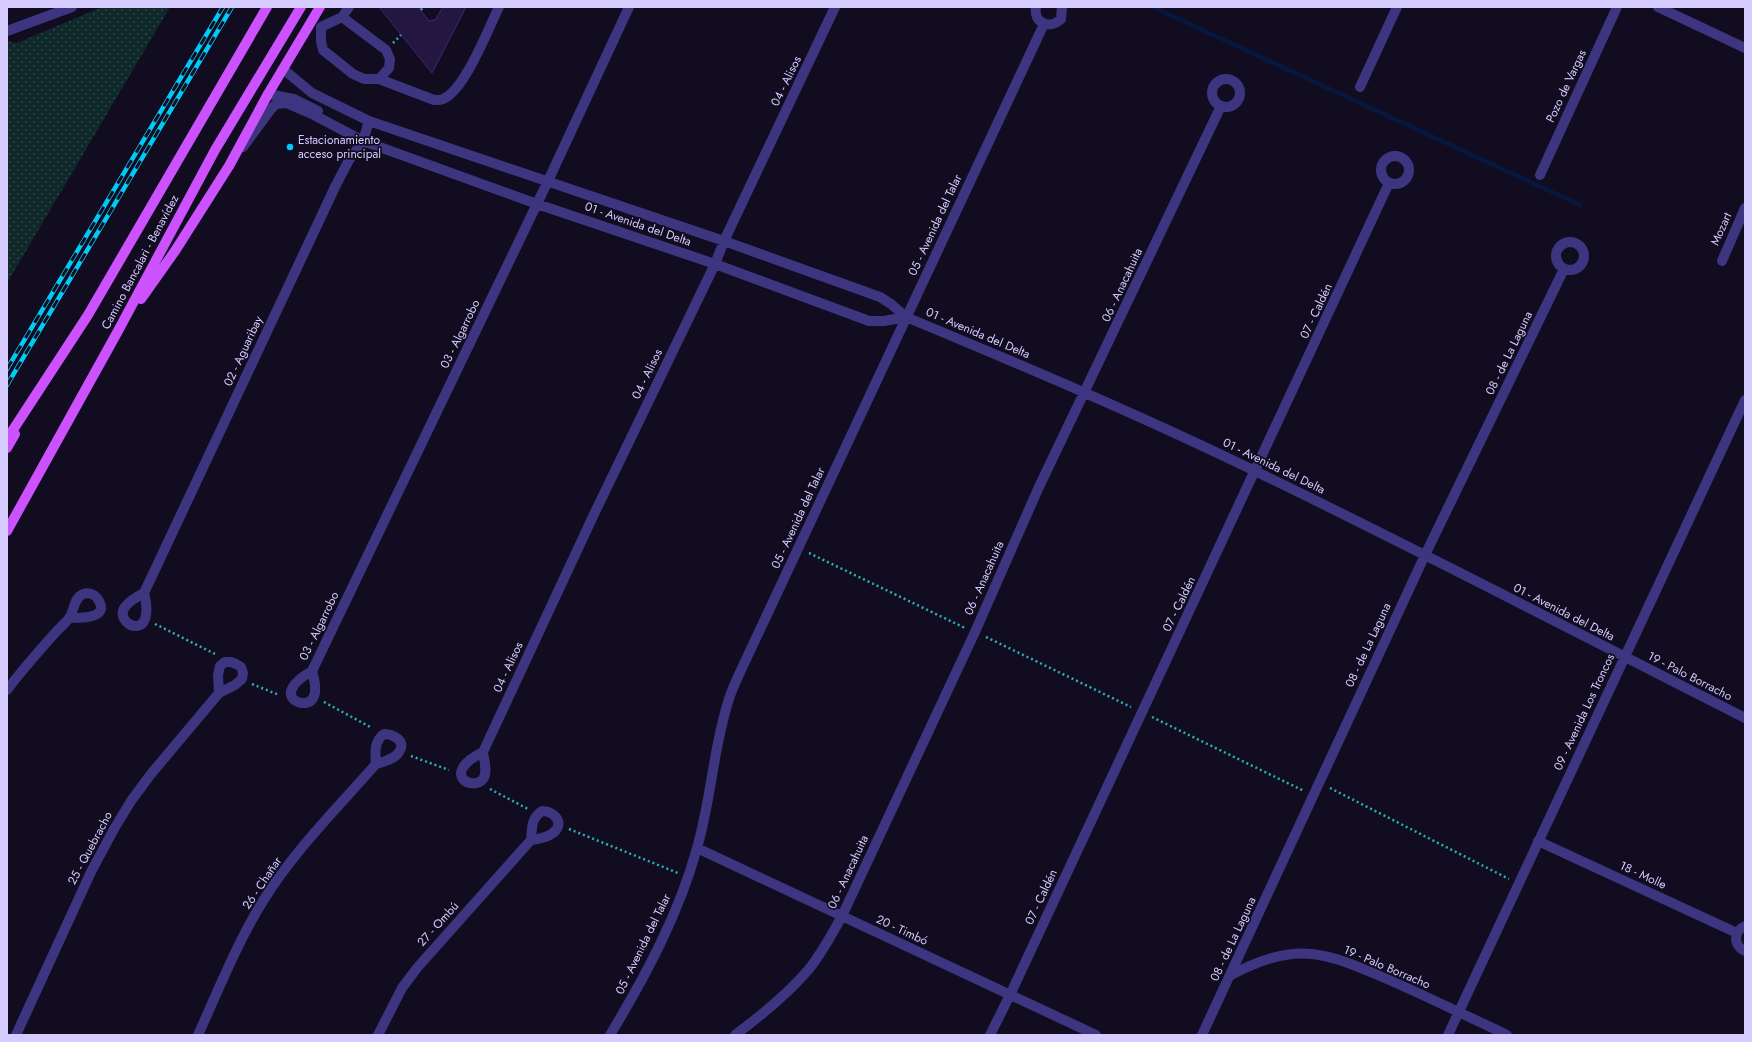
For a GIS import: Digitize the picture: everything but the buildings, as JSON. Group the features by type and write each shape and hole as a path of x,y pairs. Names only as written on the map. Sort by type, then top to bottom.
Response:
{"main road":[{"name":"Camino Bancalari - Benavídez","path":"7,439 88,315 267,7"},
{"name":"Camino Bancalari - Benavídez","path":"7,531 118,331 215,150 300,7"},
{"path":"118,331 175,251 229,166 268,94 320,7"},
{"path":"7,448 36,395"}],"street":[{"path":"7,31 72,7"},
{"path":"321,27 342,16 349,7"},
{"path":"321,27 321,41 323,50 353,74 364,79 379,79 434,100 443,100 456,89 466,75 499,7"},
{"name":"03 - Algarrobo","path":"312,671 548,181 629,7"},
{"name":"04 - Alisos","path":"483,752 592,517 715,264 724,241 835,7"},
{"path":"1036,7 1037,18 1044,24 1048,25 1057,22 1062,14 1062,7"},
{"path":"1360,87 1397,7"},
{"name":"Pozo de Vargas","path":"1540,175 1617,7"},
{"path":"1658,7 1745,48"},
{"path":"342,16 386,50 390,59 389,68 379,79"},
{"path":"311,21 321,27"},
{"name":"05 - Avenida del Talar","path":"610,1035 668,928 688,878 697,848 728,701 742,668 1044,24"},
{"name":"01 - Avenida del Delta","path":"285,67 312,93 369,121 724,241 880,297 906,317 1085,392 1256,471 1624,656"},
{"name":"01 - Avenida del Delta","path":"268,94 294,99 306,104 363,142"},
{"name":"01 - Avenida del Delta","path":"229,166 271,109 281,103 286,103 314,115 363,142 537,204 715,264 869,321 884,321 906,317"},
{"name":"06 - Anacahuita","path":"735,1035 772,1007 795,984 818,956 842,916 974,632 1038,489 1221,106"},
{"name":"02 - Aguaribay","path":"144,593 335,187 349,160 363,142 369,121"},
{"name":"07 - Caldén","path":"990,1035 1256,471 1389,183"},
{"name":"Mozart","path":"1722,261 1745,208"},
{"name":"08 - de La Laguna","path":"1202,1035 1425,555 1564,269"},
{"name":"09 - Avenida Los Troncos","path":"1448,1035 1745,400"},
{"path":"144,593 146,620 135,626 125,622 122,616 123,610 128,603 144,593"},
{"path":"7,690 69,618"},
{"name":"19 - Palo Borracho","path":"1624,656 1745,718"},
{"path":"225,662 231,662 241,667 243,673 242,679 236,685 219,693 218,675 220,666 225,662"},
{"path":"312,671 315,689 314,697 310,702 304,704 294,699 291,694 291,687 296,681 312,671"},
{"name":"25 - Quebracho","path":"16,1035 91,872 114,829 131,801 151,774 219,693"},
{"path":"384,734 395,736 399,740 401,746 399,752 393,758 376,764 376,746 379,738 384,734"},
{"path":"483,752 485,770 484,779 479,783 468,783 460,774 461,767 467,761 483,752"},
{"name":"26 - Chañar","path":"198,1035 244,937 264,899 311,839 376,764"},
{"path":"542,811 548,811 556,818 558,824 556,830 549,835 531,840 533,822 542,811"},
{"name":"27 - Ombú","path":"378,1035 402,988 416,968 531,840"},
{"name":"18 - Molle","path":"1538,841 1741,929"},
{"name":"20 - Timbó","path":"697,848 1096,1035"},
{"path":"1741,929 1736,942 1738,946 1745,951"},
{"name":"19 - Palo Borracho","path":"1231,975 1251,964 1273,957 1311,954 1350,963 1459,1011 1506,1035"}],"path":[{"path":"799,548 974,632"},
{"path":"146,620 231,662"},
{"path":"242,679 298,702"},
{"path":"314,697 384,734"},
{"path":"401,746 408,756 460,774"},
{"path":"479,783 538,814"},
{"path":"1318,783 1518,883"},
{"path":"558,824 688,878"}],"green space":[{"path":"102,7 170,7 7,283 7,41 17,43"}],"waterway":[{"path":"1153,7 1580,205"}],"railway":[{"path":"7,369 223,7"},
{"path":"7,385 232,7"}],"place":[{"name":"Estacionamiento acceso principal","path":"290,147"}]}
